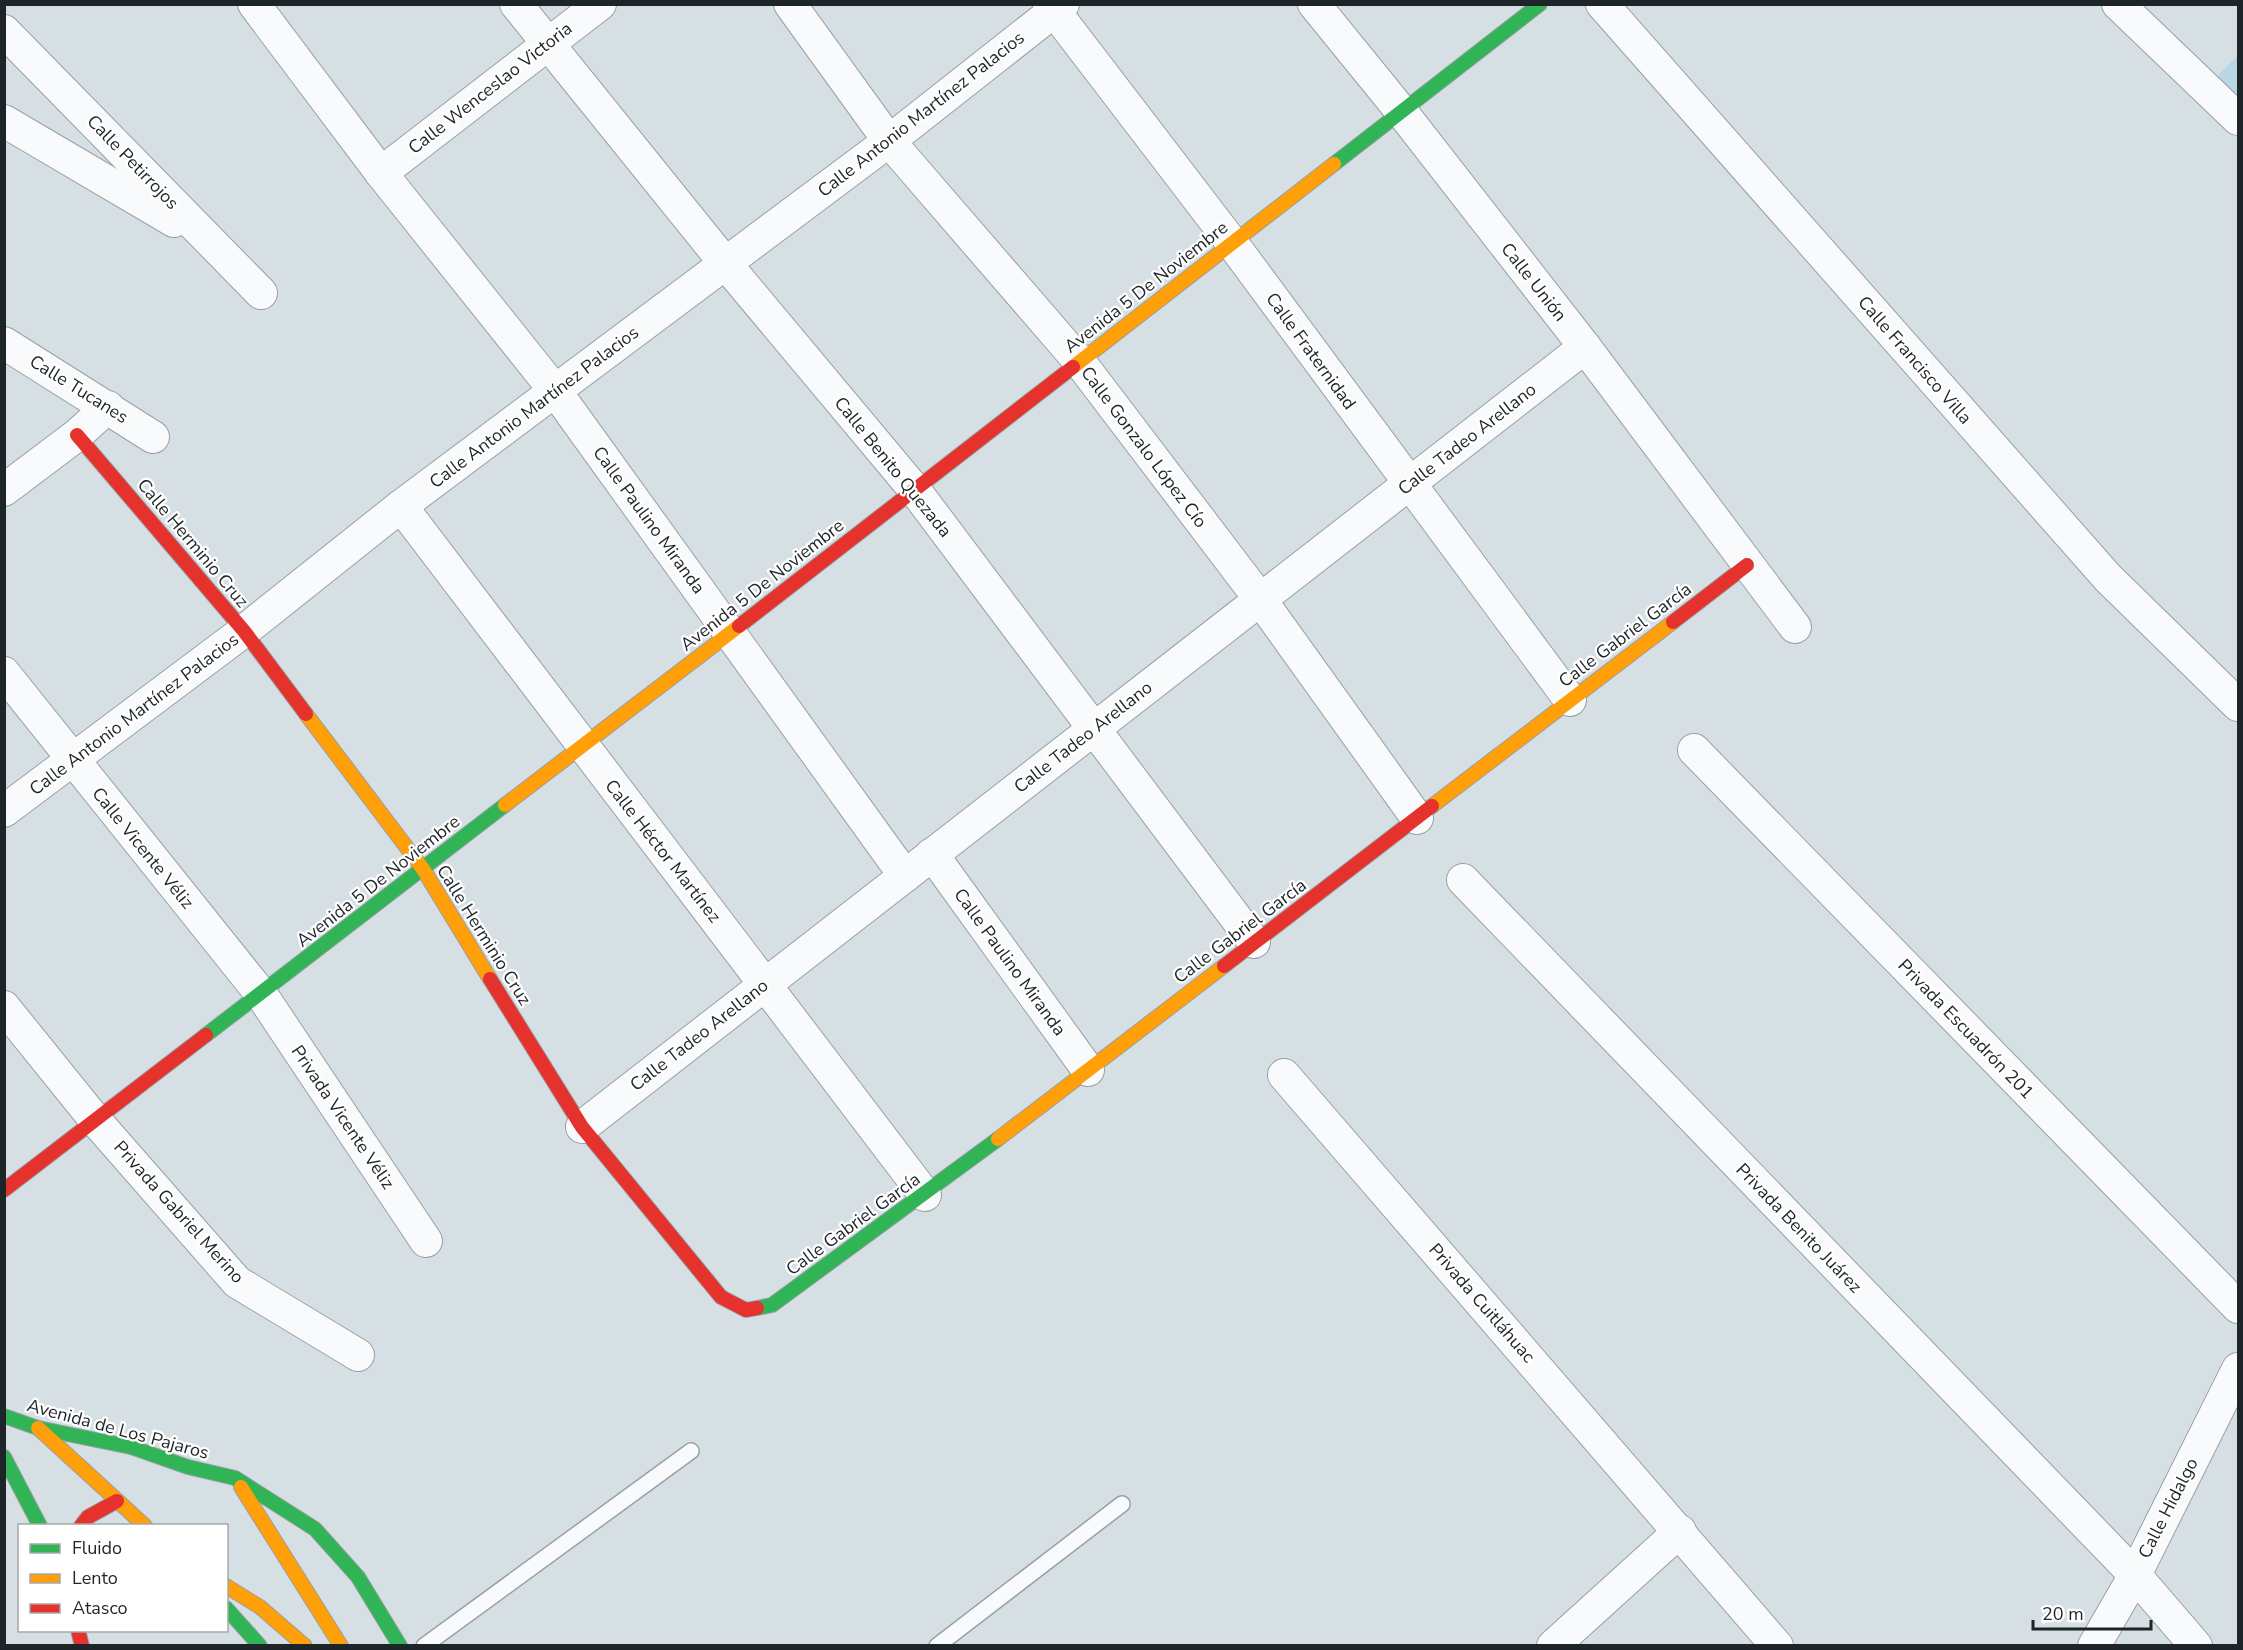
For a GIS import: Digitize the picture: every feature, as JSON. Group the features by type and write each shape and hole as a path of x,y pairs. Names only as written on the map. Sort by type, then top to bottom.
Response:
{"street":[{"name":"Calle Paulino Miranda","path":"254,4 381,173 556,392 905,876"},
{"name":"Calle Benito Quezada","path":"516,4 725,263 914,489 1254,942"},
{"name":"Calle Wenceslao Victoria","path":"381,173 600,4"},
{"name":"Calle Gonzalo López Cío","path":"790,4 889,141 1079,362 1260,599 1417,818"},
{"name":"Calle Unión","path":"1314,4 1401,111 1585,347 1795,627"},
{"name":"Avenida 5 De Noviembre","path":"4,1190 730,633 1540,4"},
{"name":"Calle Francisco Villa","path":"1602,4 2108,578 2238,705"},
{"path":"2118,4 2238,119"},
{"name":"Calle Antonio Martínez Palacios","path":"4,811 244,630 401,506 889,141 1056,7"},
{"name":"Calle Fraternidad","path":"1056,7 1570,700"},
{"name":"Calle Petirrojos","path":"4,31 261,293"},
{"path":"4,121 210,242"},
{"name":"Calle Tucanes","path":"4,343 153,437"},
{"name":"Calle Tadeo Arellano","path":"582,1127 1585,347"},
{"path":"4,490 77,435 108,407"},
{"name":"Calle Herminio Cruz","path":"77,435 244,630 423,869 582,1127 721,1297 746,1310"},
{"name":"Calle Héctor Martínez","path":"401,506 582,747 766,983 924,1194"},
{"name":"Calle Gabriel García","path":"746,1310 772,1305 924,1194 1747,565"},
{"name":"Calle Vicente Véliz","path":"4,673 261,994"},
{"name":"Privada Escuadrón 201","path":"1694,750 2238,1307"},
{"name":"Calle Paulino Miranda","path":"932,854 1088,1070"},
{"name":"Privada Benito Juárez","path":"1463,880 2135,1575 2196,1646"},
{"name":"Privada Vicente Véliz","path":"261,994 426,1241"},
{"name":"Privada Gabriel Merino","path":"4,1007 96,1121 237,1282 358,1355"},
{"name":"Privada Cuitláhuac","path":"1284,1075 1777,1646"},
{"name":"Calle Hidalgo","path":"2094,1646 2135,1575 2238,1369"},
{"name":"Avenida de Los Pajaros","path":"4,1416 38,1428 130,1447 188,1467 235,1478 315,1529 358,1578 400,1646"},
{"path":"38,1428 143,1524"},
{"path":"4,1457 39,1524"},
{"path":"235,1478 341,1646"},
{"path":"82,1524 88,1516 117,1501"},
{"path":"1552,1646 1680,1531"},
{"path":"228,1587 260,1607 305,1646"},
{"path":"228,1610 260,1646"}],"lane":[{"path":"424,1646 691,1451"},
{"path":"937,1646 1122,1504"}],"shaded area":[{"path":"2238,55 2238,117 2207,87"}],"traffic: fast":[{"path":"1334,164 1540,4"},
{"path":"206,1035 505,805"},
{"path":"757,1308 772,1305 998,1139"},
{"path":"4,1416 38,1428 131,1447 188,1467 235,1478 315,1529 358,1577 400,1646"},
{"path":"4,1457 39,1524"},
{"path":"228,1610 260,1646"}],"traffic: slow":[{"path":"1073,367 1334,164"},
{"path":"1432,806 1673,622"},
{"path":"505,805 739,626"},
{"path":"306,714 423,869 490,979"},
{"path":"998,1139 1224,966"},
{"path":"38,1428 143,1524"},
{"path":"241,1487 341,1646"},
{"path":"228,1587 260,1607 305,1646"}],"traffic: jam":[{"path":"739,626 1073,367"},
{"path":"77,435 244,631 306,714"},
{"path":"1673,622 1747,565"},
{"path":"1224,966 1432,806"},
{"path":"490,979 582,1127 721,1297 746,1310 757,1308"},
{"path":"4,1190 206,1035"},
{"path":"83,1524 88,1517 117,1501"},
{"path":"78,1632 82,1646"}]}
